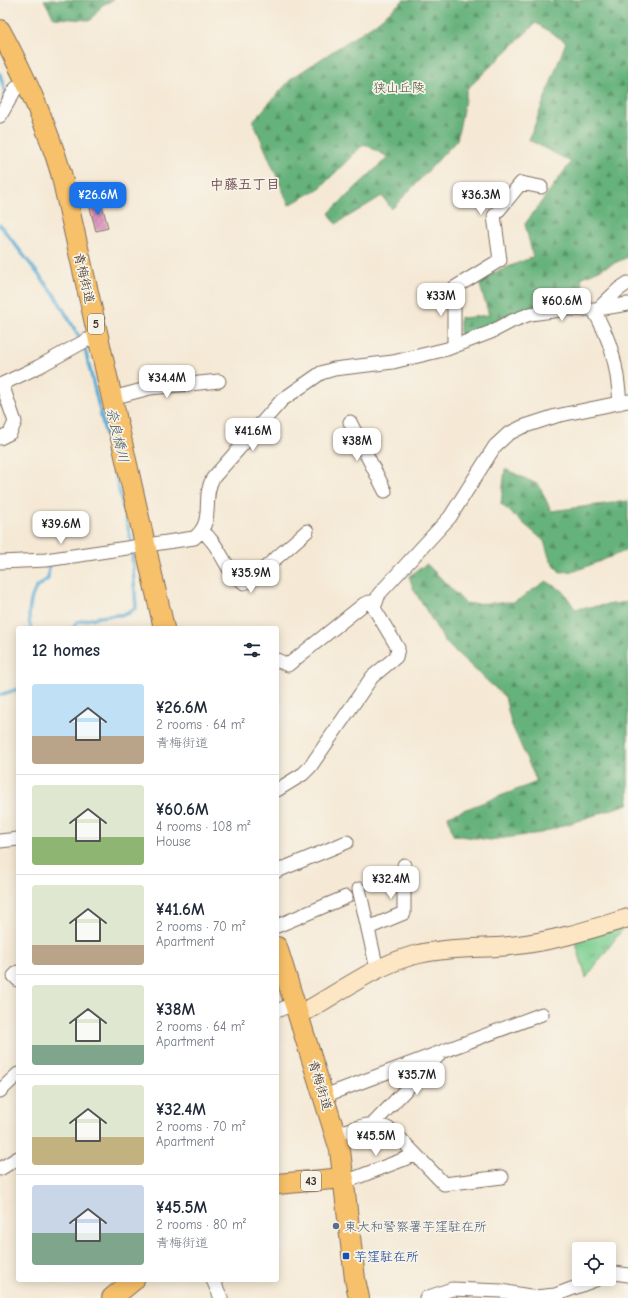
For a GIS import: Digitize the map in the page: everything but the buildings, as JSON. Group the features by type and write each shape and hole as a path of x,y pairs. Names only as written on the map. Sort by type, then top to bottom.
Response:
{"main road":[{"name":"青梅街道","path":"0,30 26,81 43,121 61,173 89,341 112,398 136,547 163,626"},
{"name":"青梅街道","path":"279,957 290,1010 324,1096 336,1134 345,1180 354,1274 359,1298"},
{"name":"43","path":"279,1184 345,1180"}],"street":[{"path":"0,116 16,88 26,81"},
{"path":"454,346 454,288 500,260 494,216 521,182 540,186"},
{"path":"596,309 618,289 628,283"},
{"path":"0,562 46,560 189,540 202,531 207,519 208,492 211,483 282,400 321,373 334,369 393,362 454,346 530,314 568,309 596,309 628,304"},
{"path":"279,789 303,774 310,767 368,682 396,657 398,648 374,608 379,594 450,517 495,446 508,434 522,427 556,416 624,402 612,350 596,309"},
{"path":"0,438 10,433 15,422 1,384 89,341"},
{"path":"112,398 150,388 219,381"},
{"path":"350,422 386,491"},
{"path":"202,531 219,550 231,571 244,583 250,581 307,531"},
{"path":"279,661 288,665 364,604 370,602 376,603"},
{"path":"0,841 16,839"},
{"path":"279,870 347,842"},
{"path":"368,928 404,913 404,865"},
{"path":"359,889 377,969"},
{"path":"279,925 346,897"},
{"path":"290,1010 377,969 419,954 510,946 558,939 628,918"},
{"path":"324,1096 542,1014"},
{"path":"374,1123 443,1052"},
{"path":"0,1091 16,1076"},
{"path":"336,1134 374,1123 383,1125 393,1131 444,1184 502,1177"},
{"path":"345,1180 416,1155"},
{"path":"0,1169 16,1159"},
{"path":"616,1273 628,1275"},
{"path":"214,1282 221,1298"},
{"path":"426,1298 452,1289 501,1291 535,1297 555,1295 579,1286"}],"green space":[{"path":"44,0 114,0 102,5 91,20 54,18"},
{"name":"狭山丘陵","path":"404,0 549,0 551,2 553,0 628,0 628,257 581,278 586,306 490,327 460,336 460,317 463,318 489,315 478,279 533,257 525,224 571,162 529,140 566,42 536,23 467,89 457,140 392,209 382,196 336,224 329,213 388,157 364,144 320,188 289,205 253,121 292,78 373,25"},
{"path":"505,469 539,485 551,511 628,501 628,550 575,571 560,572 550,560 544,541 501,504"},
{"path":"427,564 466,604 515,602 546,581 563,591 575,609 628,602 628,804 541,833 490,840 453,835 448,816 537,782 511,723 505,697 446,643 414,590 409,576"},
{"path":"627,923 586,978 575,940"}],"waterway":[{"name":"奈良橋川","path":"0,74 5,92 4,98"},
{"name":"奈良橋川","path":"0,225 56,297 81,340"},
{"name":"奈良橋川","path":"74,626 77,622 99,617 127,614 136,607 131,540 84,345"},
{"path":"30,626 29,613 31,601 37,587 48,579 49,565"},
{"name":"奈良橋川","path":"0,695 16,690"}],"place":[{"name":"東大和警察署芋窪駐在所","path":"336,1226"},
{"name":"芋窪駐在所","path":"346,1256"}],"district":[{"name":"中藤五丁目","path":"245,184"}]}
